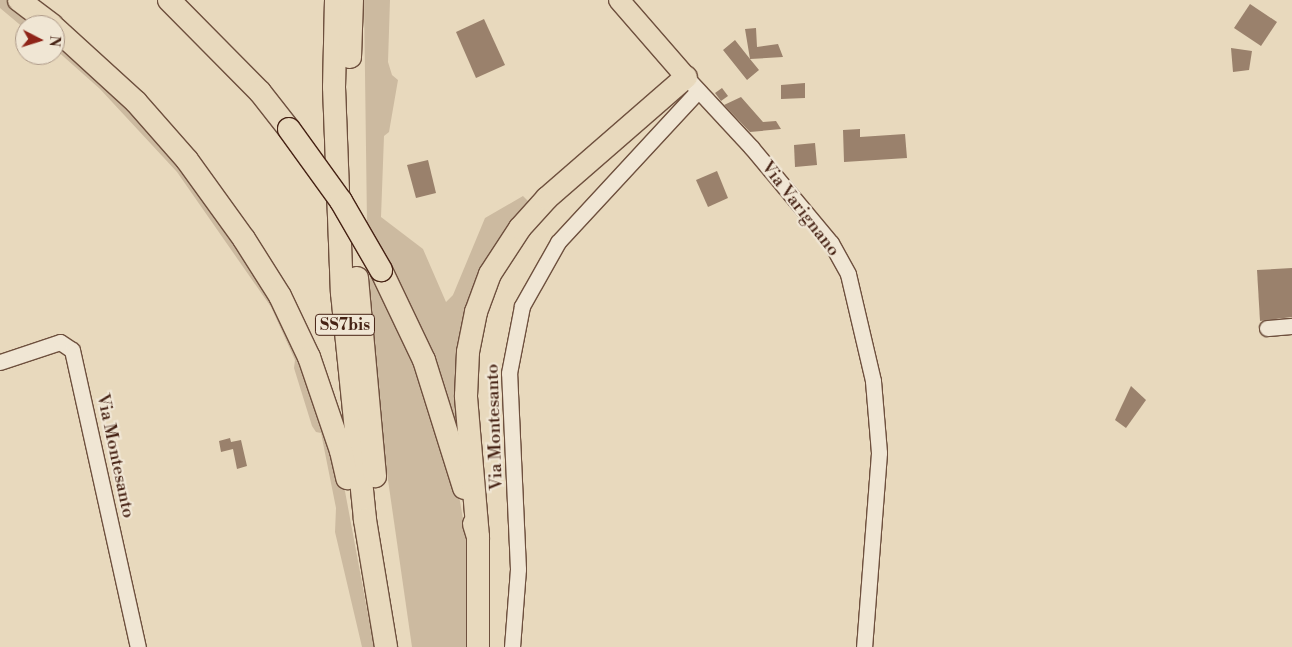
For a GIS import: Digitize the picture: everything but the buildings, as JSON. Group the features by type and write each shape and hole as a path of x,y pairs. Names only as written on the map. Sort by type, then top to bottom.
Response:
{"highway":[{"path":"19,0 39,15"},
{"path":"169,0 202,31 289,129 341,201 381,270 424,360 478,536"},
{"name":"SS7bis","path":"336,0 334,87 342,293 365,520 386,647"},
{"name":"SS7bis","path":"352,0 350,85 358,291 374,475 401,647"},
{"path":"65,37 136,102 187,160 244,239 280,296 309,357 341,451 349,489 365,520"},
{"path":"478,647 478,536 466,396 468,352 476,312 490,274 520,228 547,198 692,84"}],"main road":[{"name":"Via Varignano","path":"619,0 692,84"}],"street":[{"name":"Via Montesanto","path":"512,647 518,569 510,373 522,306 558,242 692,84"},
{"name":"Via Varignano","path":"692,84 752,147 831,243 848,274 858,308 874,381 880,453 864,647"},
{"path":"1267,328 1292,326"},
{"name":"Via Montesanto","path":"0,362 60,342 72,350 138,647"}],"shaded area":[{"path":"0,0 8,0 28,15 15,15 15,21 0,8"},
{"path":"364,0 390,0 388,62 392,75 398,80 389,132 384,136 381,217 423,249 446,302 453,295 485,218 523,196 531,204 494,259 461,449 441,377 367,223"},
{"path":"65,45 162,140 269,287 339,459 374,647 362,647 335,532 336,508 321,433 316,432 312,426 294,368 295,360 271,307 177,172 100,89 65,58"},
{"path":"369,265 414,357 458,490 470,559 469,647 412,647 386,466 373,352"}]}
